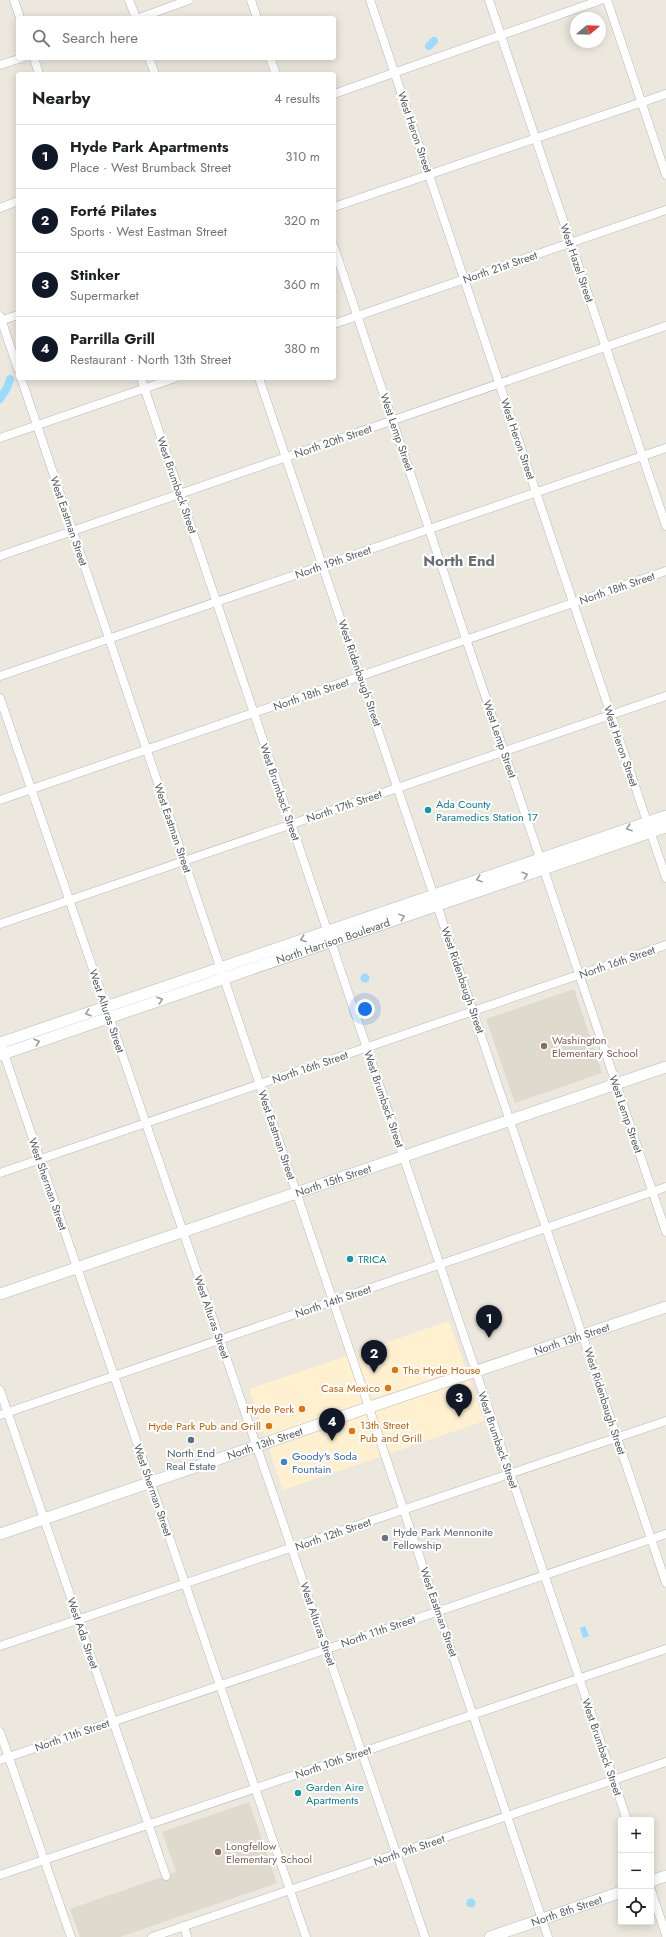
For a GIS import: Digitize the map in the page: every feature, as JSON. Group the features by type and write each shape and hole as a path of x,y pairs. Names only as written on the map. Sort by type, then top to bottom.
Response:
{"street":[{"path":"14,0 19,16"},
{"path":"129,0 135,16"},
{"path":"145,16 189,0"},
{"path":"251,0 256,16"},
{"name":"West Heron Street","path":"370,0 666,878"},
{"name":"West Hazel Street","path":"489,0 666,526"},
{"path":"336,93 601,0"},
{"path":"607,0 666,175"},
{"path":"0,65 16,60"},
{"path":"35,60 38,72"},
{"path":"150,60 154,72"},
{"path":"271,60 275,72"},
{"path":"336,206 666,94"},
{"path":"0,208 16,202"},
{"name":"North 21st Street","path":"336,323 666,210"},
{"name":"West Lemp Street","path":"336,252 666,1232"},
{"path":"16,315 1,319 16,363"},
{"name":"North 20th Street","path":"0,556 666,326"},
{"name":"West Eastman Street","path":"22,380 333,1301 370,1406 548,1937"},
{"name":"West Brumback Street","path":"142,380 626,1817"},
{"path":"0,438 169,380"},
{"name":"West Ridenbaugh Street","path":"260,380 324,566 666,1583"},
{"name":"North 19th Street","path":"0,676 324,566 536,491 666,448"},
{"name":"North 18th Street","path":"0,800 467,641 666,571"},
{"name":"North 17th Street","path":"0,924 666,696"},
{"name":"West Alturas Street","path":"0,698 425,1937"},
{"name":"North Harrison Boulevard","path":"1,1051 222,972 649,827 666,816"},
{"name":"North Harrison Boulevard","path":"649,827 666,827"},
{"name":"North 16th Street","path":"0,1173 666,945"},
{"name":"West Sherman Street","path":"1,1051 40,1160 306,1937"},
{"name":"North 15th Street","path":"0,1294 666,1067"},
{"name":"North 14th Street","path":"4,1414 666,1187"},
{"name":"North 13th Street","path":"0,1534 257,1447 370,1406 666,1307"},
{"name":"West Ada Street","path":"0,1390 4,1414 44,1519 166,1876"},
{"name":"North 12th Street","path":"0,1646 666,1421"},
{"name":"North 11th Street","path":"0,1760 666,1534"},
{"name":"North 10th Street","path":"0,1875 666,1649"},
{"path":"0,1732 71,1937"},
{"name":"North 9th Street","path":"152,1937 666,1762"},
{"path":"654,1880 666,1876"},
{"name":"North 8th Street","path":"490,1937 618,1893"},
{"path":"654,1899 666,1935"},
{"path":"184,1926 187,1937"}],"shaded area":[{"name":"Washington Elementary School","path":"574,989 602,1073 515,1103 486,1019"},
{"path":"449,1321 484,1421 283,1490 249,1389"},
{"name":"Longfellow Elementary School","path":"249,1802 277,1883 120,1937 80,1937 70,1909 176,1872 162,1832"}],"water":[{"path":"365,973 370,978 365,983 360,978"},
{"path":"585,1626 589,1636 583,1638 580,1628"},
{"path":"469,1899 473,1899 475,1903 473,1907 469,1907 467,1905 467,1901"}],"waterway":[{"path":"429,46 434,41"},
{"path":"0,399 7,388 10,379"}],"place":[{"name":"Ada County Paramedics Station 17","path":"428,810"},
{"name":"Washington Elementary School","path":"544,1046"},
{"name":"TRICA","path":"350,1259"},
{"name":"Hyde Park Apartments","path":"489,1338"},
{"name":"The Hyde House","path":"395,1370"},
{"name":"Forté Pilates","path":"374,1373"},
{"name":"Casa Mexico","path":"388,1388"},
{"name":"Hyde Perk","path":"302,1409"},
{"name":"Stinker","path":"459,1417"},
{"name":"Hyde Park Pub and Grill","path":"269,1426"},
{"name":"13th Street Pub and Grill","path":"352,1431"},
{"name":"North End Real Estate","path":"191,1440"},
{"name":"Parrilla Grill","path":"332,1441"},
{"name":"Goody's Soda Fountain","path":"284,1462"},
{"name":"Hyde Park Mennonite Fellowship","path":"385,1538"},
{"name":"Garden Aire Apartments","path":"298,1793"},
{"name":"Longfellow Elementary School","path":"218,1852"}],"district":[{"name":"North End","path":"459,561"}]}
